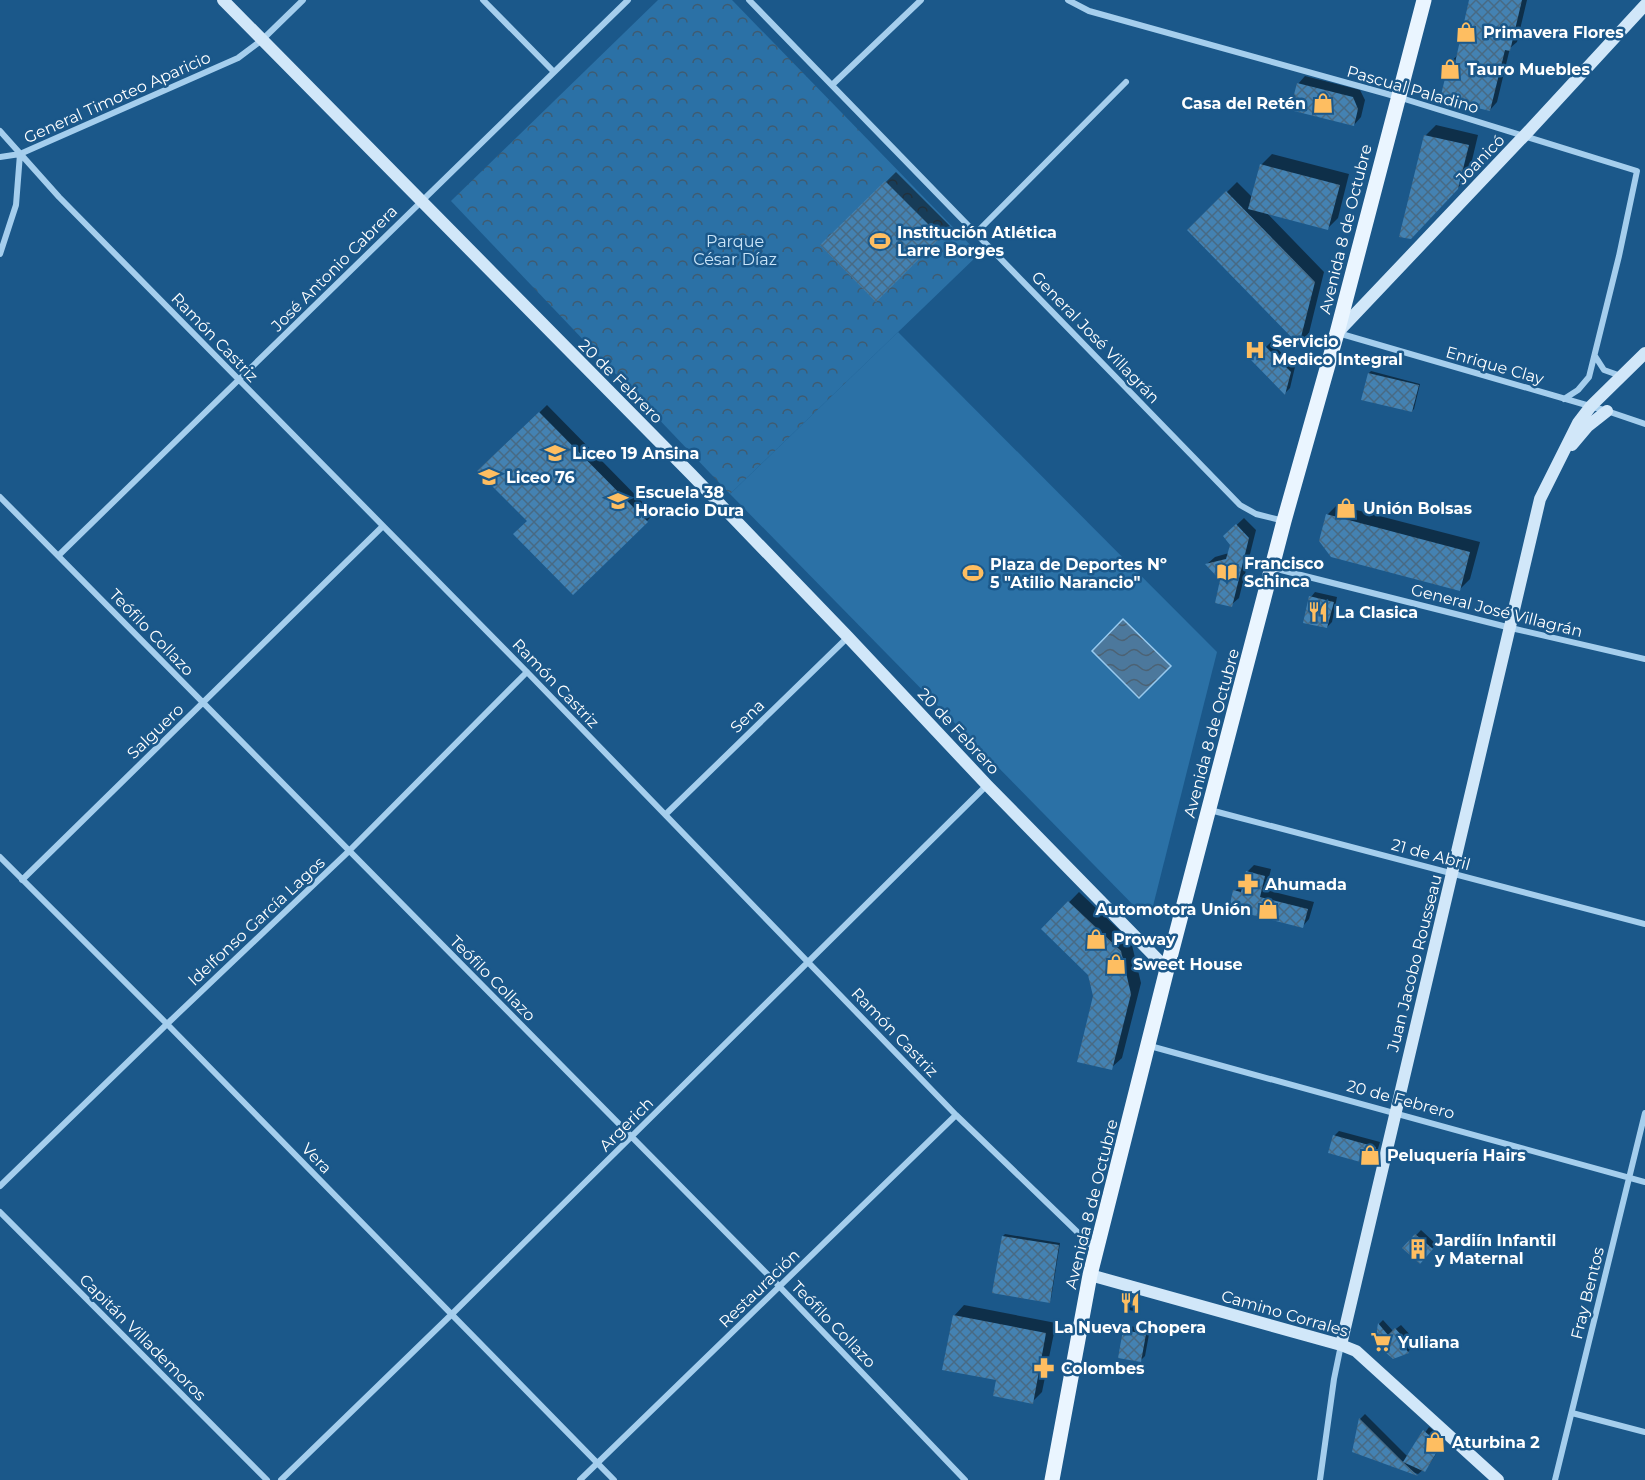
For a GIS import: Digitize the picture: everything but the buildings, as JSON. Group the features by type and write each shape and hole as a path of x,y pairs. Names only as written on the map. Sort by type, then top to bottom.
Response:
{"main road":[{"name":"Avenida 8 de Octubre","path":"1052,1480 1096,1251 1284,521 1337,333 1424,0"}],"street":[{"name":"20 de Febrero","path":"223,0 691,474 987,785 1167,969"},
{"name":"General Timoteo Aparicio","path":"0,254 16,205 21,154 237,58 262,40 303,0"},
{"path":"483,0 554,72"},
{"name":"José Antonio Cabrera","path":"59,555 628,0"},
{"name":"General José Villagrán","path":"749,0 1240,505 1256,514 1284,521"},
{"path":"832,86 921,0"},
{"name":"Pascual Paladino","path":"1068,0 1089,11 1398,97 1637,171 1595,356 1585,384 1564,399"},
{"name":"Joanicó","path":"1337,333 1645,5"},
{"path":"976,233 1126,81"},
{"name":"Ramón Castriz","path":"0,130 59,197 666,814 956,1115 1096,1251"},
{"path":"0,157 21,154"},
{"name":"Enrique Clay","path":"1337,333 1591,406 1645,424"},
{"name":"Juan Jacobo Rousseau","path":"1320,1480 1341,1345 1394,1114 1454,874 1540,499 1578,423 1591,406 1645,353"},
{"path":"1595,356 1604,370 1621,376"},
{"name":"Juan Jacobo Rousseau","path":"1559,459 1588,426 1607,411"},
{"name":"Teófilo Collazo","path":"0,497 779,1287 965,1480"},
{"name":"Salguero","path":"22,880 382,526"},
{"name":"General José Villagrán","path":"1272,568 1645,660"},
{"name":"Sena","path":"666,814 848,637"},
{"name":"Idelfonso García Lagos","path":"0,1186 349,852 527,672"},
{"name":"Argerich","path":"281,1480 452,1315 987,785"},
{"name":"21 de Abril","path":"1210,810 1645,924"},
{"name":"Vera","path":"0,857 614,1480"},
{"name":"20 de Febrero","path":"1149,1046 1645,1182"},
{"name":"Fray Bentos","path":"1555,1480 1645,1113"},
{"name":"Restauración","path":"580,1480 956,1115"},
{"name":"Capitán Villademoros","path":"0,1212 267,1480"},
{"name":"Camino Corrales","path":"1090,1275 1356,1351 1498,1480"},
{"path":"1572,1413 1645,1432"}],"green space":[{"name":"Parque César Díaz","path":"658,0 732,0 979,254 730,494 451,201"},
{"name":"Plaza de Deportes Nº 5 \"Atilio Narancio\"","path":"898,332 1217,652 1151,914 1144,916 730,494"}],"water":[{"path":"1123,619 1171,666 1139,698 1092,651"}],"place":[{"name":"Primavera Flores","path":"1466,32"},
{"name":"Tauro Muebles","path":"1450,69"},
{"name":"Casa del Retén","path":"1323,103"},
{"name":"Institución Atlética Larre Borges","path":"880,241"},
{"name":"Servicio Medico Integral","path":"1255,350"},
{"name":"Liceo 19 Ansina","path":"555,453"},
{"name":"Liceo 76","path":"489,477"},
{"name":"Escuela 38 Horacio Dura","path":"618,501"},
{"name":"Unión Bolsas","path":"1346,508"},
{"name":"Francisco Schinca","path":"1227,572"},
{"name":"Plaza de Deportes Nº 5 \"Atilio Narancio\"","path":"973,573"},
{"name":"La Clasica","path":"1318,612"},
{"name":"Ahumada","path":"1248,884"},
{"name":"Automotora Unión","path":"1268,909"},
{"name":"Proway","path":"1096,939"},
{"name":"Sweet House","path":"1116,964"},
{"name":"Peluquería Hairs","path":"1370,1155"},
{"name":"Jardiín Infantil y Maternal","path":"1418,1249"},
{"name":"La Nueva Chopera","path":"1130,1303"},
{"name":"Yuliana","path":"1381,1342"},
{"name":"Colombes","path":"1044,1368"},
{"name":"Aturbina 2","path":"1435,1442"}]}
